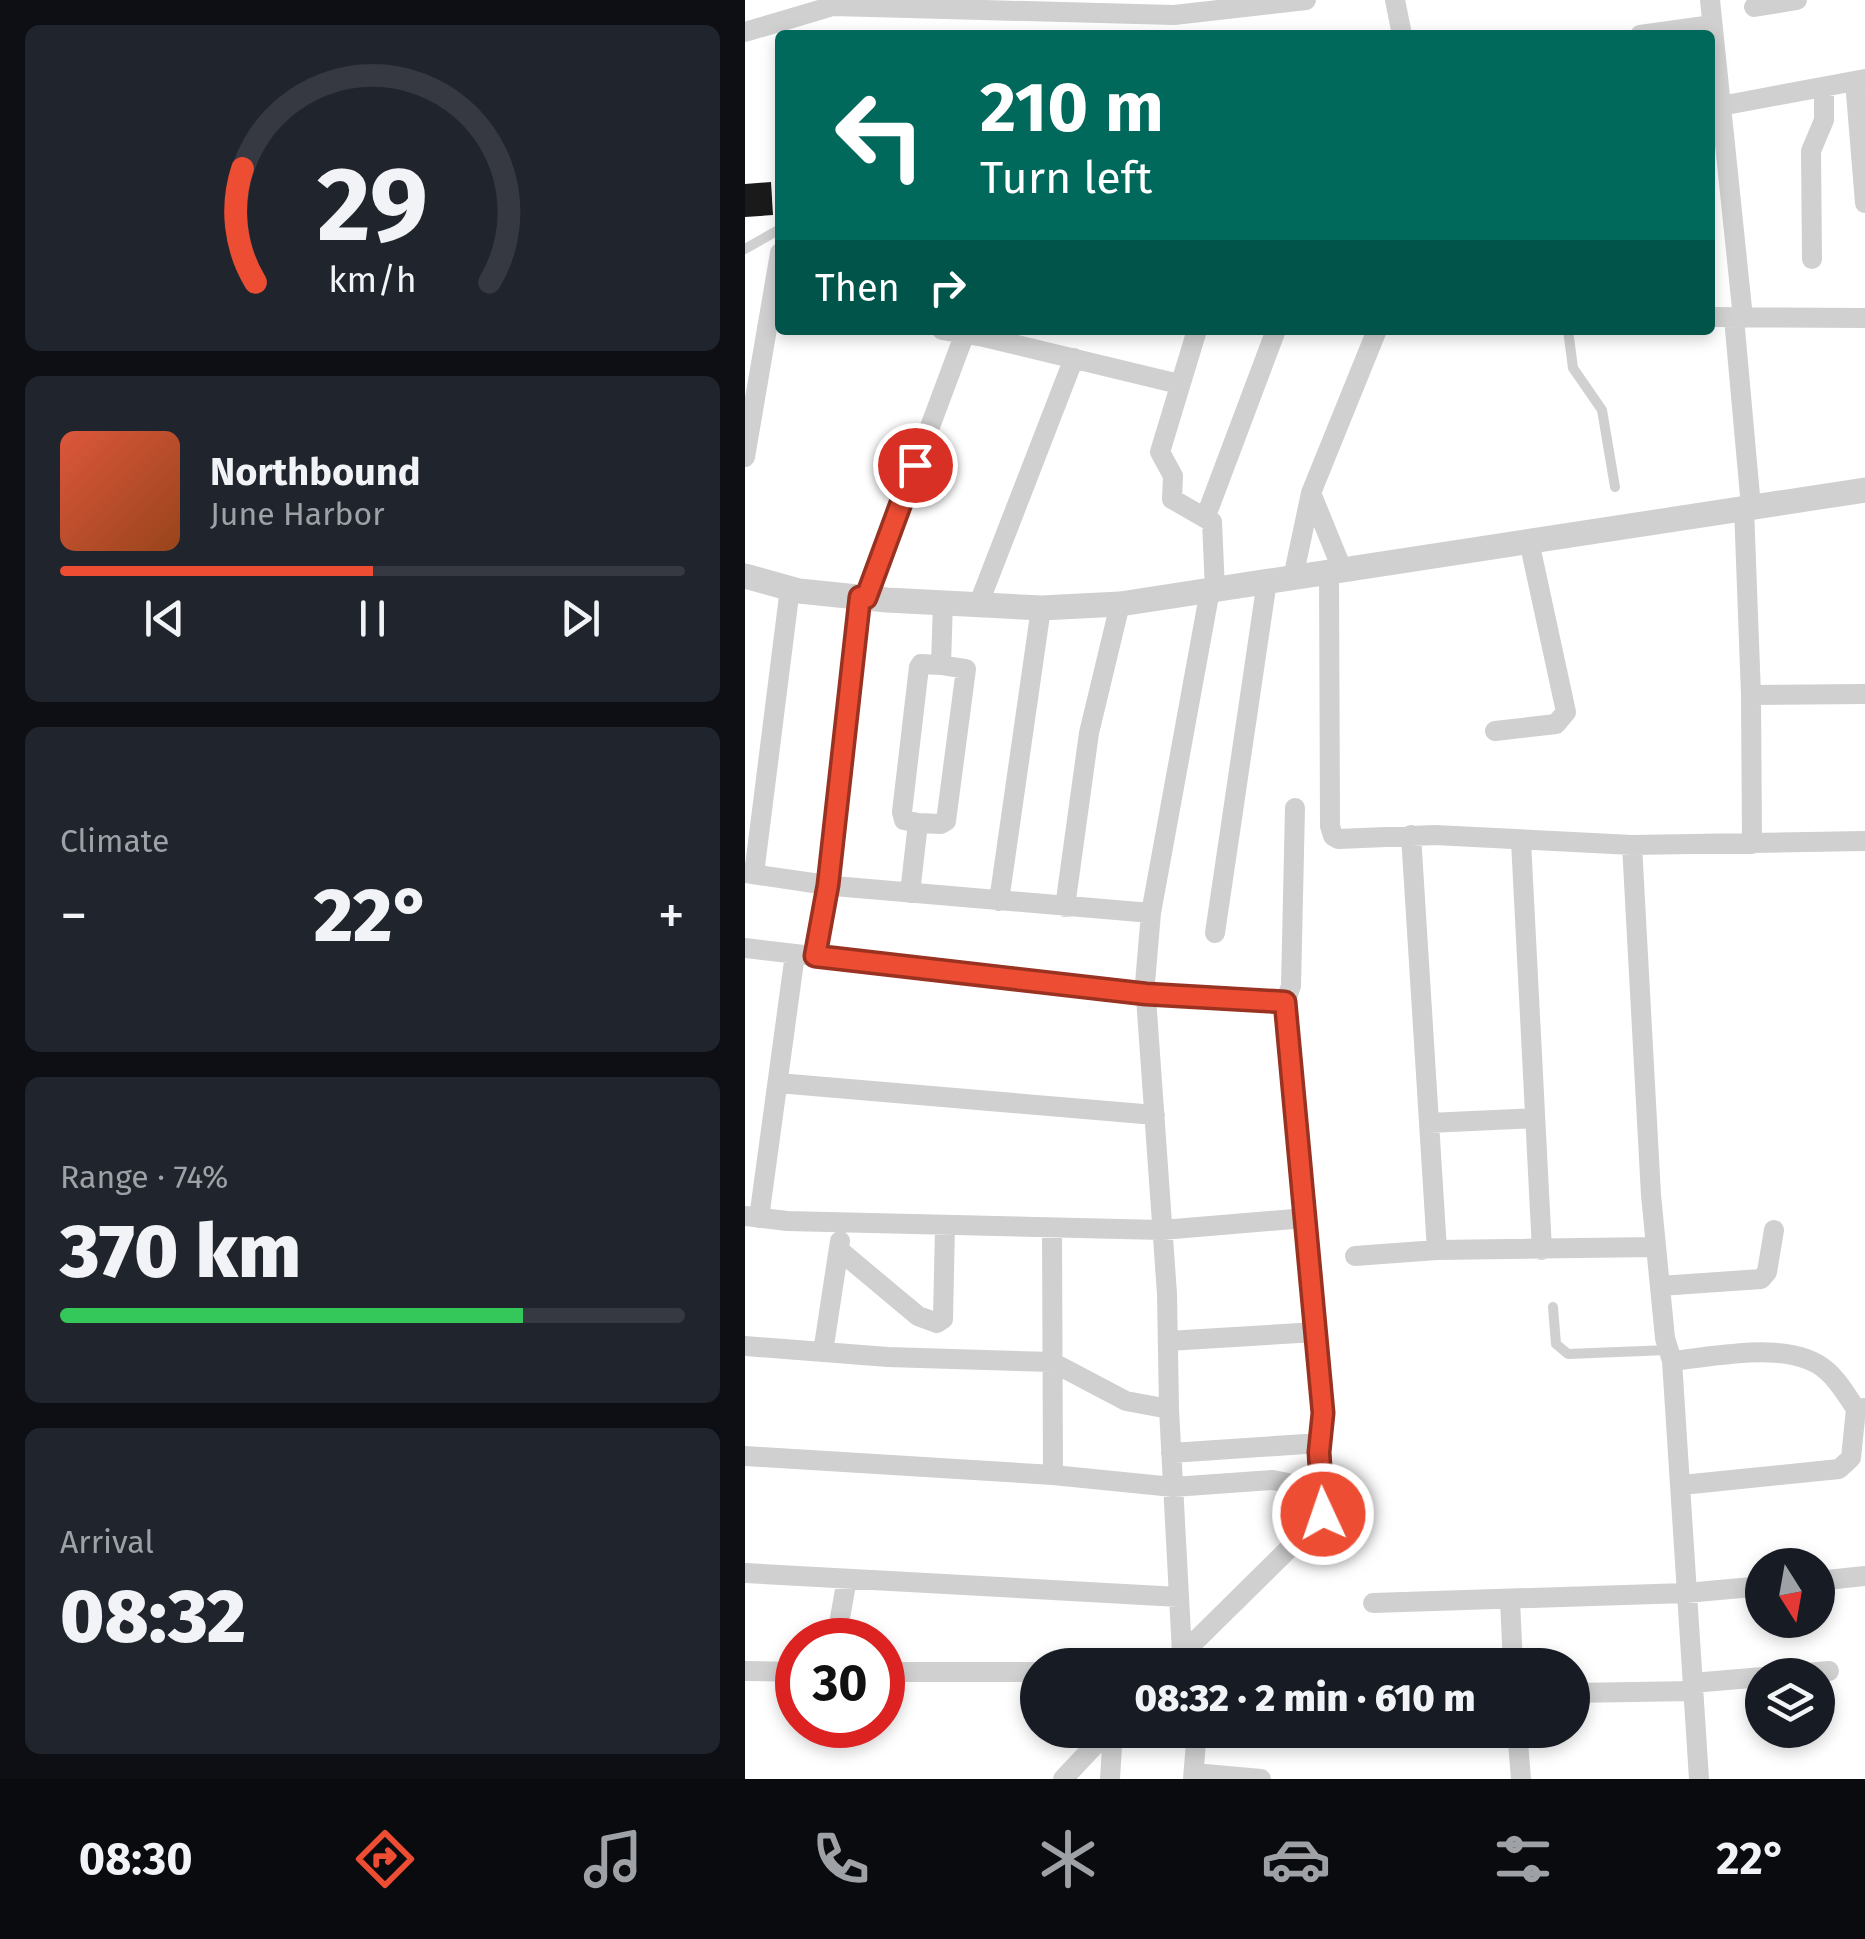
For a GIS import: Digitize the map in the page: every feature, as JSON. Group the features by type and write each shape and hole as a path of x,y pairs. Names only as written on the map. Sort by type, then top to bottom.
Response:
{"street":[{"path":"745,32 789,28 832,3 1172,7 1306,0"},
{"path":"1395,0 1401,30"},
{"path":"1710,0 1712,30"},
{"path":"1754,7 1797,0"},
{"path":"1679,30 1712,25"},
{"path":"1752,844 1747,508 1738,318 1715,108 1860,80 1865,203"},
{"path":"1812,259 1811,150 1824,120 1824,87"},
{"path":"745,457 775,315"},
{"path":"1715,317 1865,318"},
{"path":"964,335 863,598 828,885 805,955 752,1217 1162,1230 1306,1218"},
{"path":"974,335 1179,384"},
{"path":"1180,1648 1168,1340 1146,994 1151,913 1212,590 1213,527 1206,516 1172,499 1173,476 1160,454 1195,335"},
{"path":"1206,516 1274,335"},
{"path":"1215,933 1280,580 1375,335"},
{"path":"979,602 1075,358"},
{"path":"745,576 790,588 863,598 1041,608 1120,604 1865,490"},
{"path":"1311,493 1336,571 1330,830 1333,836 1345,840 1411,835 1632,846 1865,841"},
{"path":"1495,731 1556,724 1565,712 1529,541"},
{"path":"790,588 750,874 828,885 1151,913"},
{"path":"941,665 943,602"},
{"path":"1065,907 1089,734 1120,604"},
{"path":"999,901 1041,608"},
{"path":"941,665 966,669 946,821 918,823 904,820 901,815 919,667 941,665"},
{"path":"1751,695 1865,694"},
{"path":"1193,1648 1323,1514 1323,1413 1285,1002 1291,986 1295,808"},
{"path":"911,893 918,823"},
{"path":"1411,835 1437,1250"},
{"path":"1521,841 1542,1250"},
{"path":"1632,846 1656,1247 1682,1485 1699,1779"},
{"path":"745,948 1146,994 1285,1002"},
{"path":"777,1083 1155,1115"},
{"path":"1429,1123 1535,1118"},
{"path":"823,1352 843,1222"},
{"path":"839,1250 918,1316 937,1323 943,1319 945,1226"},
{"path":"1052,1229 1053,1475"},
{"path":"1660,1286 1761,1279 1767,1272 1774,1230"},
{"path":"1355,1256 1437,1250 1656,1247"},
{"path":"1168,1340 1316,1332"},
{"path":"745,1346 1052,1362 1126,1401 1169,1409"},
{"path":"1670,1355 1799,1356 1826,1369 1861,1408 1851,1458 1839,1468 1682,1485"},
{"path":"1171,1453 1321,1442"},
{"path":"745,1456 1053,1475 1173,1487 1273,1480 1323,1490"},
{"path":"745,1573 1179,1597"},
{"path":"1835,1579 1865,1576"},
{"path":"841,1618 847,1578"},
{"path":"1373,1603 1686,1594 1745,1588"},
{"path":"1510,1600 1512,1648"},
{"path":"745,1672 775,1672"},
{"path":"905,1672 1020,1672"},
{"path":"1590,1691 1692,1687 1745,1680"},
{"path":"1063,1779 1094,1748"},
{"path":"1110,1779 1111,1748"},
{"path":"1196,1748 1194,1776 1261,1779"},
{"path":"1518,1748 1521,1779"}],"lane":[{"path":"745,249 775,232"},
{"path":"1569,335 1573,368 1601,410 1615,487"},
{"path":"1553,1307 1556,1344 1568,1354 1670,1355"}],"building":[{"path":"771,182 773,215 745,217 745,184"}],"route":[{"path":"915,465 866,598 860,597 828,885 815,956 1146,994 1285,1002 1323,1413 1319,1452 1323,1514"}]}
